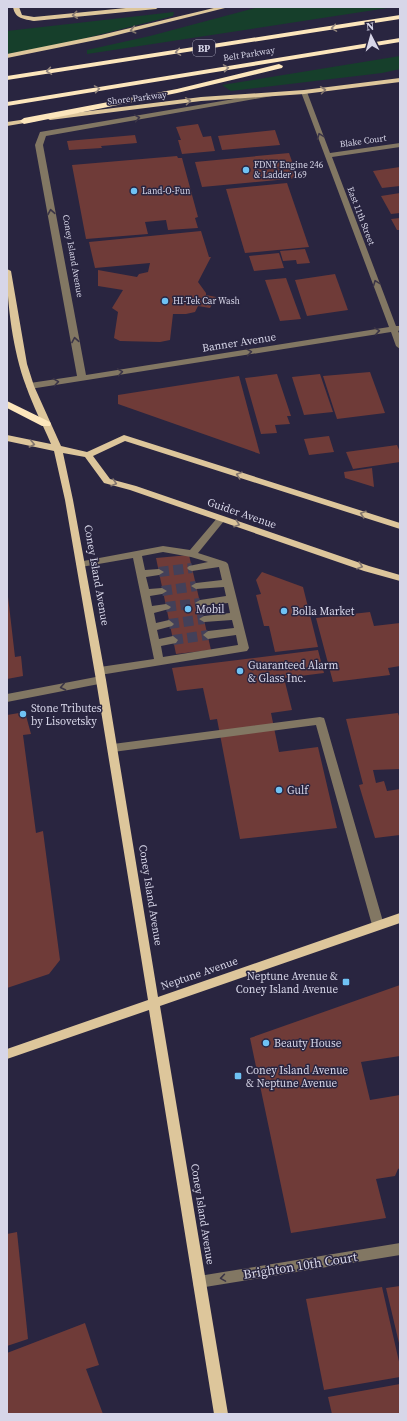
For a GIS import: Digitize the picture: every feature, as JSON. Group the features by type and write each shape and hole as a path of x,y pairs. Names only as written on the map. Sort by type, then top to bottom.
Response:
{"highway":[{"name":"Belt Parkway","path":"7,78 400,17"},
{"name":"Belt Parkway","path":"7,104 400,40"},
{"path":"24,121 177,91 371,44"},
{"path":"7,404 46,424"}],"main road":[{"path":"16,7 17,13 25,18 46,18 156,7"},
{"path":"7,56 102,37 226,7"},
{"name":"Shore Parkway","path":"7,124 201,99 304,92 400,80"},
{"name":"Coney Island Avenue","path":"7,271 23,364 30,386 58,450 81,564 101,675 221,1414"},
{"path":"7,438 58,450 88,455 124,438 400,526"},
{"name":"Guider Avenue","path":"88,455 107,480 367,569 400,578"},
{"name":"Neptune Avenue","path":"7,1054 400,918"}],"street":[{"name":"East 11th Street","path":"304,92 397,328 400,346"},
{"name":"Shore Parkway","path":"43,134 270,95"},
{"name":"Coney Island Avenue","path":"43,134 39,145 82,378"},
{"name":"Blake Court","path":"328,155 400,145"},
{"name":"Banner Avenue","path":"82,378 397,328"},
{"path":"30,386 82,378"},
{"path":"192,554 221,519"},
{"path":"81,564 163,549 192,554 223,564"},
{"path":"137,554 159,662"},
{"path":"192,568 223,564"},
{"path":"7,698 159,662 244,648 223,564"},
{"path":"141,574 158,572"},
{"path":"196,586 227,582"},
{"path":"145,593 162,591"},
{"path":"200,603 231,599"},
{"path":"149,610 166,607"},
{"path":"204,619 235,616"},
{"path":"152,627 169,624"},
{"path":"208,635 240,632"},
{"path":"155,643 173,640"},
{"path":"112,748 320,721 378,925"},
{"name":"Brighton 10th Court","path":"200,1282 400,1249"}],"green space":[{"path":"259,7 394,7 87,54 87,50 150,36"},
{"path":"174,12 173,16 63,44 8,54 7,31"},
{"path":"400,56 400,69 382,73 231,91 222,85"}],"building":[{"path":"198,124 203,137 211,136 215,151 182,154 178,140 181,140 176,127"},
{"path":"275,130 280,145 222,150 218,136"},
{"path":"135,135 137,143 101,146 102,148 69,150 67,141"},
{"name":"FDNY Engine 246 & Ladder 169","path":"289,153 298,178 202,187 195,162"},
{"name":"Land-O-Fun","path":"177,156 178,158 182,158 198,217 195,218 198,228 168,230 166,220 145,222 148,234 86,239 72,165"},
{"path":"400,167 400,186 382,188 373,171"},
{"path":"287,183 309,247 245,253 226,189"},
{"path":"400,193 400,213 391,214 381,196"},
{"path":"400,218 400,230 397,230 391,219"},
{"name":"HI-Tek Car Wash","path":"201,231 209,257 211,257 198,282 206,295 216,297 210,308 198,306 195,312 173,314 170,340 160,342 120,341 114,338 118,312 112,308 123,290 98,286 98,270 137,277 139,274 148,272 150,263 95,268 89,242"},
{"path":"305,249 310,263 297,264 296,260 283,261 280,251"},
{"path":"279,253 284,268 254,271 249,256"},
{"path":"335,274 348,310 307,316 295,280"},
{"path":"286,278 301,319 280,321 265,280"},
{"path":"370,372 385,413 337,419 323,376"},
{"path":"277,374 291,416 287,416 290,424 275,425 277,433 261,434 245,378"},
{"path":"320,374 333,412 304,415 292,377"},
{"path":"239,376 260,454 118,404 118,395"},
{"path":"329,436 334,452 309,455 304,439"},
{"path":"397,445 400,452 400,462 353,469 346,452"},
{"path":"372,468 374,487 345,478 344,472"},
{"path":"189,555 211,650 176,654 156,558"},
{"name":"Bolla Market","path":"262,572 303,587 318,647 275,652 269,626 264,626 256,595 261,594 256,580"},
{"path":"7,588 15,657 21,656 23,676 7,679"},
{"path":"370,612 374,626 400,623 400,666 388,668 390,675 333,682 316,618"},
{"name":"Gulf","path":"318,650 324,673 284,678 292,710 271,713 279,752 318,747 337,828 240,839 217,719 210,720 203,688 177,691 172,668"},
{"path":"25,712 31,734 23,735 36,833 43,831 60,960 49,974 7,988 7,715"},
{"path":"398,713 400,719 400,769 373,770 376,783 384,781 387,791 400,789 400,835 375,838 359,785 363,784 346,719"},
{"path":"400,985 400,1056 361,1062 370,1100 400,1095 400,1168 395,1176 376,1179 386,1218 291,1233 250,1038"},
{"path":"17,1232 28,1339 7,1346 7,1234"},
{"path":"400,1286 400,1343 399,1343 386,1288"},
{"path":"382,1287 400,1366 400,1377 324,1390 306,1299"},
{"path":"85,1323 99,1365 86,1369 103,1414 7,1414 7,1353"},
{"path":"400,1384 400,1414 332,1414 328,1397"}],"tunnel":[{"path":"159,572 192,568"},
{"path":"162,591 196,586"},
{"path":"166,607 200,603"},
{"path":"169,624 204,619"},
{"path":"173,640 208,635"}],"place":[{"name":"FDNY Engine 246 & Ladder 169","path":"246,170"},
{"name":"Land-O-Fun","path":"134,191"},
{"name":"HI-Tek Car Wash","path":"165,301"},
{"name":"Mobil","path":"188,609"},
{"name":"Bolla Market","path":"284,611"},
{"name":"Guaranteed Alarm & Glass Inc.","path":"240,671"},
{"name":"Stone Tributes by Lisovetsky","path":"23,714"},
{"name":"Gulf","path":"279,790"},
{"name":"Neptune Avenue & Coney Island Avenue","path":"346,982"},
{"name":"Beauty House","path":"266,1043"},
{"name":"Coney Island Avenue & Neptune Avenue","path":"238,1076"}]}
